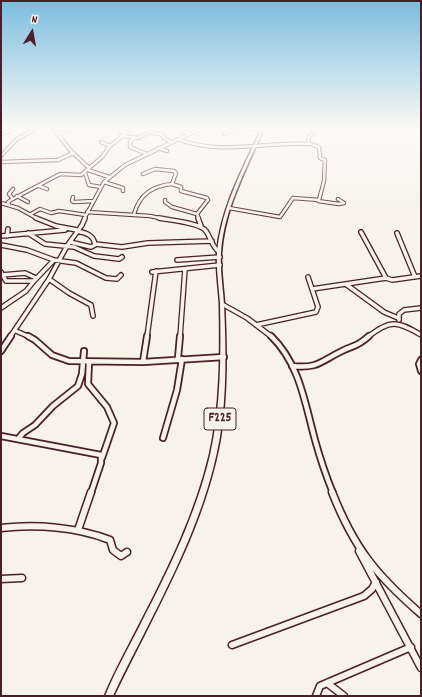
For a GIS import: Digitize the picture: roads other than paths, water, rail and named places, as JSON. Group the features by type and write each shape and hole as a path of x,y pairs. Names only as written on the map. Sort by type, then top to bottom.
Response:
{"main road":[{"name":"F225","path":"109,696 176,559 201,500 213,456 220,415 224,357 220,266 223,229 241,175 248,161"}],"street":[{"path":"1,162 43,161"},
{"path":"83,161 89,169 109,177"},
{"path":"9,204 8,202 17,196 60,174 77,176 85,172 98,161"},
{"path":"1,351 50,279 67,246 82,225 104,182 125,165 134,161"},
{"path":"318,201 320,200 324,181 325,161"},
{"path":"143,174 154,169 174,171 176,173 172,184"},
{"path":"85,172 89,185 101,187"},
{"path":"104,182 123,188 123,191"},
{"path":"134,214 135,208 144,193 157,186 172,184 181,187 180,190 184,192 207,198 208,200 197,214"},
{"path":"39,186 47,189"},
{"path":"13,189 9,194 13,199"},
{"path":"17,196 28,202"},
{"path":"74,197 72,201 74,202 94,201"},
{"path":"229,208 280,217 293,198 339,204 344,203 338,199"},
{"path":"165,200 168,205 172,207 197,214"},
{"path":"1,203 9,204 49,224 89,234 95,244"},
{"path":"31,214 40,209 51,213 59,211 134,214 201,226 205,228 215,250 220,255"},
{"path":"197,214 201,226"},
{"path":"7,236 8,229"},
{"path":"1,236 71,230"},
{"path":"361,232 386,278"},
{"path":"28,233 45,244 74,247 80,251 99,258 119,259 122,257"},
{"path":"397,233 415,277"},
{"path":"70,242 91,247 94,247 95,244 119,247 148,244 212,242"},
{"path":"1,245 27,250 54,260 76,263 106,278 117,279 121,275"},
{"path":"177,260 220,255"},
{"path":"1,308 26,291 44,269 54,260"},
{"path":"143,362 148,325 153,305 154,272 220,266"},
{"path":"162,438 175,398 180,373 185,269"},
{"path":"2,273 34,275 35,279 8,282 2,280 2,273"},
{"path":"312,290 386,278 392,280 421,276"},
{"path":"256,325 316,312 318,308 308,277"},
{"path":"50,279 70,293 88,302 91,305 93,316"},
{"path":"347,285 384,312 398,318 401,324"},
{"path":"222,304 256,325 274,339 283,349 298,379 318,454 341,512 421,668"},
{"path":"398,318 401,311 421,308"},
{"path":"292,366 307,368 321,364 343,350 360,344 378,330 390,324 401,324 421,336"},
{"path":"16,331 35,340 57,358 69,361 143,362 180,358 224,357"},
{"path":"18,439 23,432 34,425 53,406 78,386 82,374 84,351"},
{"path":"421,360 419,364 421,371"},
{"path":"78,530 114,423 111,414 98,394 88,384 89,362"},
{"path":"1,436 100,455 102,458"},
{"path":"1,528 16,525 78,530 110,540 110,546 114,552 121,556 127,552"},
{"path":"353,538 391,588 421,614"},
{"path":"1,578 22,578"},
{"path":"232,645 364,596 372,589 376,582"},
{"path":"316,696 320,686 327,682 411,647"},
{"path":"327,682 344,696"}]}
